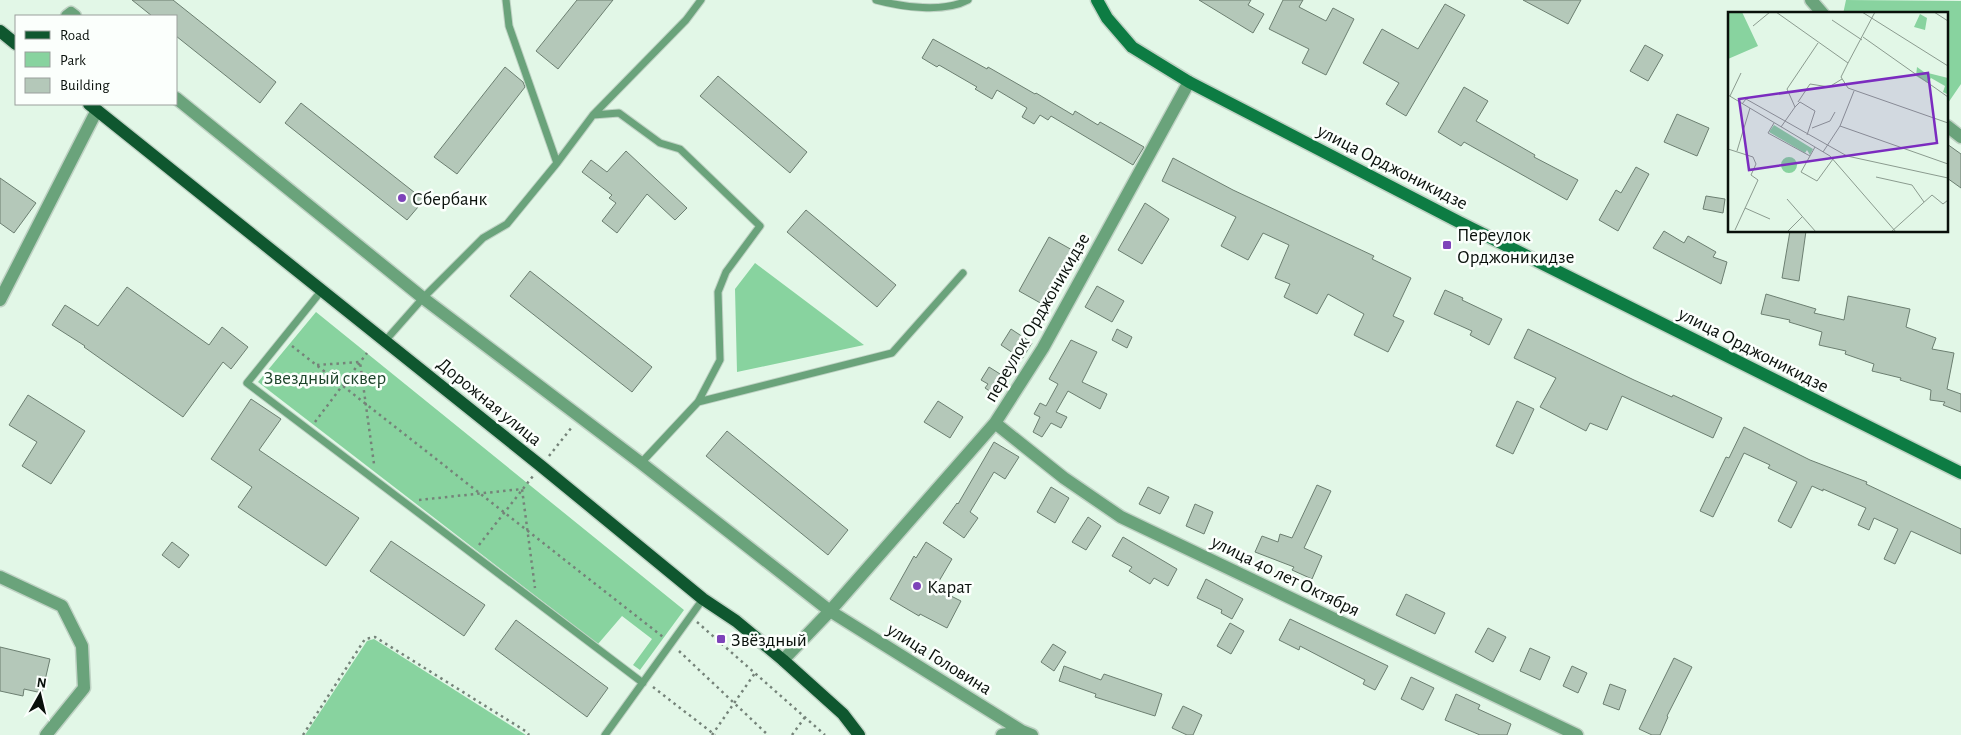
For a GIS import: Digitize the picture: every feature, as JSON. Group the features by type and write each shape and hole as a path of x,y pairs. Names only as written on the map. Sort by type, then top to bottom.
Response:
{"main road":[{"name":"улица Орджоникидзе","path":"1097,0 1107,18 1132,47 1189,82 1459,222 1961,473"},
{"path":"0,31 15,43"},
{"name":"Дорожная улица","path":"93,107 541,466 703,599 736,621 843,714 859,735"}],"street":[{"path":"1812,0 1821,12"},
{"name":"переулок Орджоникидзе","path":"783,660 830,611 994,423 1043,348 1189,82"},
{"name":"улица Головина","path":"178,100 424,298 641,463 830,611 1027,733"},
{"path":"0,300 93,107"},
{"path":"1948,127 1961,137"},
{"name":"улица 40 лет Октября","path":"994,423 1064,478 1121,517 1576,735"},
{"path":"0,577 62,606 82,646 84,688 46,735"},
{"path":"1002,735 1027,733"}],"lane":[{"path":"506,0 508,26 556,162"},
{"path":"384,341 483,238 507,224 593,115 686,20 701,0"},
{"path":"876,0 940,8 961,4 968,0"},
{"path":"593,115 619,113 660,144 680,149 760,226 726,272 718,292 720,360 698,402 641,463"},
{"path":"698,402 892,353 963,273"},
{"path":"322,290 247,383 646,684"},
{"path":"605,735 646,684 671,644 703,599"}],"path":[{"path":"283,338 671,644 768,735"},
{"path":"308,430 366,353"},
{"path":"316,365 360,362"},
{"path":"360,362 376,481"},
{"path":"472,554 580,417"},
{"path":"402,501 522,489"},
{"path":"522,489 536,597"},
{"path":"691,616 825,735"},
{"path":"303,735 365,639 376,637 529,735"},
{"path":"646,684 713,734 755,673"},
{"path":"792,735 805,717"}],"green space":[{"path":"1846,0 1961,1 1961,84 1948,103 1948,12 1843,12"},
{"path":"755,263 864,345 737,372 735,289"},
{"name":"Звездный сквер","path":"316,312 684,610 640,670 633,665 652,639 622,616 598,644 258,382"},
{"path":"374,639 526,735 305,735 367,641"}],"building":[{"path":"132,0 173,0 276,82 260,103 178,38 178,15 151,15"},
{"path":"577,0 613,0 558,69 536,51"},
{"path":"1199,0 1251,0 1248,5 1264,14 1253,33"},
{"path":"1283,0 1303,0 1299,7 1326,21 1333,8 1354,19 1326,75 1302,63 1309,49 1269,29"},
{"path":"1523,0 1581,0 1568,24"},
{"path":"1445,4 1465,15 1406,116 1386,104 1399,83 1363,63 1382,29 1418,49"},
{"path":"933,39 1036,93 1073,115 1075,111 1098,125 1100,122 1144,147 1133,165 1051,116 1048,120 1040,115 1034,124 1022,117 1027,108 997,90 992,99 975,89 977,87 939,65 937,67 922,58"},
{"path":"1645,45 1663,55 1648,81 1630,71"},
{"path":"505,67 523,82 525,87 457,174 434,157"},
{"path":"718,76 807,152 790,173 700,96"},
{"path":"1464,87 1488,101 1476,121 1535,155 1534,157 1578,180 1567,200 1464,142 1461,146 1438,132"},
{"path":"301,103 424,200 407,220 285,123"},
{"path":"1677,114 1709,128 1697,156 1664,142"},
{"path":"1948,145 1961,154 1961,188 1948,179"},
{"path":"626,151 687,208 675,220 647,194 617,233 602,221 616,203 609,198 612,195 582,172 591,160 607,172"},
{"path":"1173,158 1233,190 1374,256 1372,259 1411,278 1393,316 1404,321 1388,352 1354,335 1364,314 1328,294 1317,314 1284,297 1290,284 1275,278 1289,245 1263,233 1248,260 1221,246 1236,217 1162,181"},
{"path":"1636,167 1649,174 1618,231 1599,220 1616,190 1621,193"},
{"path":"0,178 36,203 14,233 0,223"},
{"path":"1706,196 1725,199 1723,213 1703,209"},
{"path":"1145,203 1169,219 1142,264 1118,250"},
{"path":"806,210 896,285 877,307 787,232"},
{"path":"1664,231 1684,243 1688,236 1716,252 1713,257 1727,262 1721,284 1653,248"},
{"path":"1790,232 1806,232 1799,281 1782,278"},
{"path":"1049,237 1074,251 1044,305 1019,291"},
{"path":"530,271 652,367 632,392 510,296"},
{"path":"1097,286 1124,301 1112,322 1085,307"},
{"path":"127,287 209,345 222,327 248,347 231,369 223,362 183,417 85,346 52,325 65,305 98,326"},
{"path":"1445,290 1502,319 1489,345 1470,335 1472,331 1434,314"},
{"path":"1766,294 1816,309 1814,313 1844,320 1848,296 1910,309 1906,327 1936,338 1932,349 1954,353 1947,389 1961,394 1961,412 1943,405 1945,402 1930,400 1931,390 1900,380 1901,378 1872,371 1874,364 1845,354 1846,351 1819,345 1822,332 1789,322 1790,320 1761,314"},
{"path":"1011,329 1032,343 1022,359 1001,345"},
{"path":"1117,329 1132,337 1127,348 1112,340"},
{"path":"1528,329 1634,380 1672,397 1673,395 1722,418 1713,438 1622,396 1607,430 1590,423 1586,431 1540,407 1556,378 1514,358"},
{"path":"1071,340 1097,352 1082,382 1107,394 1100,409 1068,391 1056,412 1067,417 1061,428 1051,423 1042,437 1033,432 1040,417 1034,414 1040,403 1046,406 1058,384 1049,379"},
{"path":"989,367 1008,379 997,396 985,388 988,384 981,380"},
{"path":"28,395 85,431 51,484 22,466 37,442 9,425"},
{"path":"251,399 281,419 259,450 359,518 326,566 238,507 252,487 211,459"},
{"path":"938,401 963,417 950,438 924,422"},
{"path":"1517,401 1534,409 1513,454 1496,446"},
{"path":"1744,427 1810,460 1867,482 1866,484 1961,529 1961,554 1911,531 1895,564 1884,559 1898,529 1874,518 1869,530 1858,525 1866,508 1812,486 1791,528 1778,521 1797,482 1768,468 1770,465 1744,453 1713,517 1700,511 1726,457 1729,458"},
{"path":"727,431 848,530 828,555 706,456"},
{"path":"994,442 1019,457 1005,479 994,472 970,512 978,518 964,538 943,523 958,504"},
{"path":"1317,485 1331,491 1304,548 1322,556 1312,579 1292,570 1294,567 1255,552 1262,536 1278,542 1280,534 1292,538"},
{"path":"1051,487 1069,498 1055,523 1037,512"},
{"path":"1148,487 1169,497 1160,514 1139,504"},
{"path":"1195,504 1213,512 1204,534 1186,526"},
{"path":"1088,517 1101,526 1086,550 1072,542"},
{"path":"1123,537 1177,569 1168,586 1154,578 1150,584 1129,571 1132,567 1112,556"},
{"path":"391,541 485,605 464,636 370,571"},
{"path":"172,542 189,555 179,568 162,555"},
{"path":"926,542 952,559 935,588 961,601 947,628 920,614 919,616 890,599 914,556 916,558"},
{"path":"1206,579 1243,599 1232,619 1221,613 1222,610 1197,598"},
{"path":"1406,594 1445,613 1435,634 1396,615"},
{"path":"1290,619 1388,666 1375,690 1363,684 1365,680 1300,646 1299,650 1279,640"},
{"path":"516,620 608,688 587,717 495,649"},
{"path":"1230,623 1244,631 1231,654 1217,646"},
{"path":"1488,628 1506,637 1493,662 1475,652"},
{"path":"1053,644 1066,652 1054,671 1041,662"},
{"path":"0,647 50,659 42,693 24,689 23,696 0,691"},
{"path":"1530,648 1550,657 1540,680 1520,671"},
{"path":"1674,658 1692,667 1667,716 1660,735 1652,735 1639,729"},
{"path":"1064,666 1101,680 1104,674 1162,694 1155,716 1095,697 1096,694 1059,681"},
{"path":"1572,666 1587,673 1578,693 1563,686"},
{"path":"1411,677 1434,688 1423,710 1401,699"},
{"path":"1610,684 1626,690 1619,710 1603,704"},
{"path":"1456,694 1480,705 1478,709 1511,724 1507,735 1480,735 1445,720"},
{"path":"1183,706 1202,715 1193,735 1187,735 1172,728"}],"place":[{"name":"Сбербанк","path":"402,198"},
{"name":"Переулок Орджоникидзе","path":"1447,245"},
{"name":"Карат","path":"917,586"},
{"name":"Звёздный","path":"721,639"}]}
